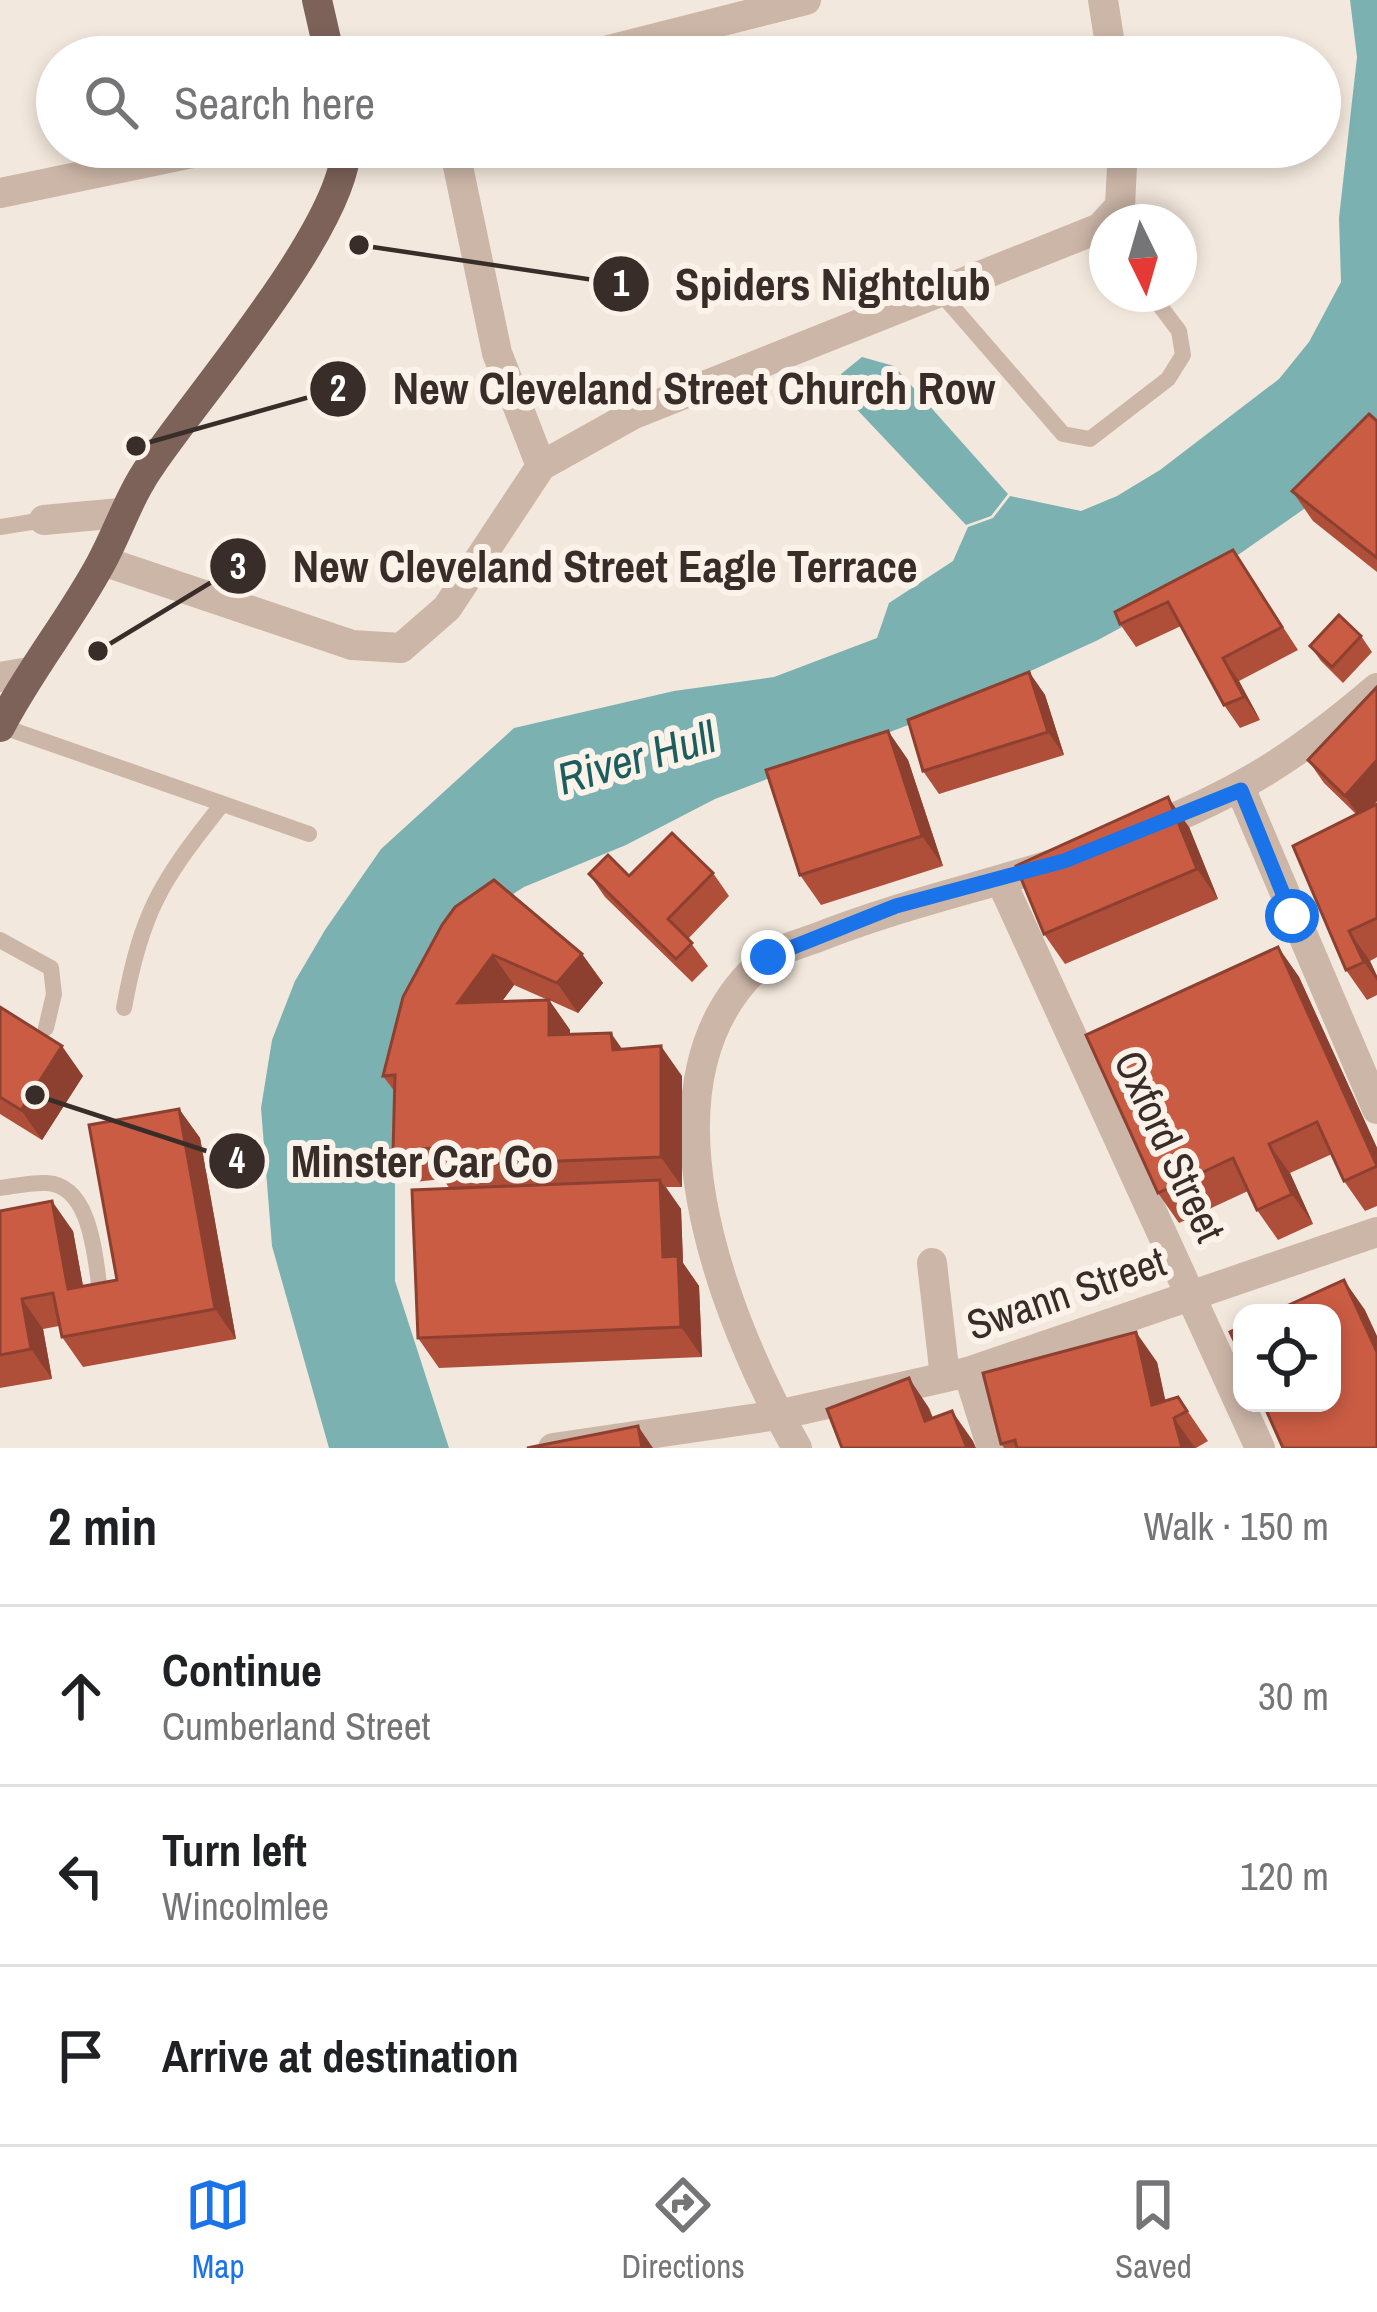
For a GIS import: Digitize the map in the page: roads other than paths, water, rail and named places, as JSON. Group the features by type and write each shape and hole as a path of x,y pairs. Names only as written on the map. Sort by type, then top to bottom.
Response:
{"main road":[{"path":"317,0 325,36"},
{"path":"0,726 14,675 103,561 121,513 303,252 345,168"}],"street":[{"path":"664,36 806,0"},
{"path":"1103,0 1109,36"},
{"path":"0,193 120,168"},
{"path":"458,168 496,353 542,466"},
{"path":"1120,204 1122,168"},
{"path":"103,561 352,645 401,647 447,608 542,466 634,413 938,290 1089,237"},
{"path":"44,520 121,513"},
{"path":"1125,838 1241,790 1303,752 1377,688"},
{"path":"1241,790 1377,1108"},
{"path":"797,1448 723,1296 696,1184 701,1064 725,1006 768,957 896,906 1000,881 1084,853"},
{"name":"Oxford Street","path":"1000,881 1260,1448"},
{"name":"Swann Street","path":"553,1448 778,1414 957,1374 1377,1232"},
{"path":"932,1263 957,1374 992,1448"}],"lane":[{"path":"938,290 1063,434 1090,439 1168,379 1184,355 1179,331 1165,312"},
{"path":"0,527 44,520"},
{"path":"0,726 220,807 309,834"},
{"path":"124,1007 137,935 173,866 220,807"},
{"path":"0,940 50,968 54,994 46,1028"},
{"path":"0,1188 47,1183 75,1197 84,1214 102,1303"}],"water":[{"name":"River Hull","path":"1350,0 1377,0 1377,444 1360,470 1179,596 1098,640 937,714 715,799 626,845 524,887 471,921 395,1101 395,1281 449,1448 329,1448 272,1246 261,1108 272,1040 295,981 381,849 514,728 674,691 774,677 877,638 889,603 953,561 968,527 993,518 1010,496 1081,511 1117,496 1160,470 1279,379 1309,342 1341,282 1339,218 1357,57"},
{"path":"862,357 894,366 1008,494 991,516 966,525 849,401 841,374"}],"place":[{"name":"Spiders Nightclub","path":"359,245"},
{"name":"New Cleveland Street Church Row","path":"136,446"},
{"name":"New Cleveland Street Eagle Terrace","path":"98,651"},
{"name":"Minster Car Co","path":"35,1095"}]}
